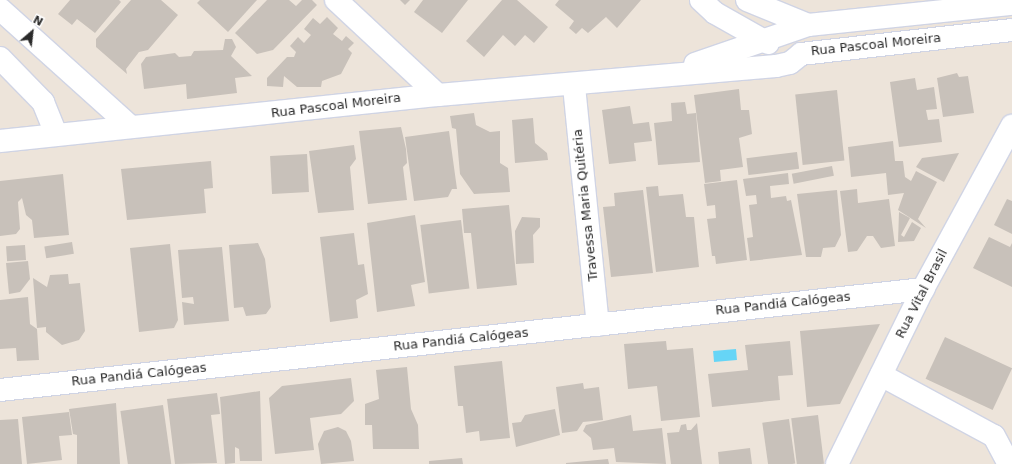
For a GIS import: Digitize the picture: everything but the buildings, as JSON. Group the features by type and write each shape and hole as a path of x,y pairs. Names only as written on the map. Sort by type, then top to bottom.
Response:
{"street":[{"path":"336,0 438,95"},
{"path":"701,0 759,40 801,54"},
{"path":"746,0 808,24"},
{"name":"Rua Pascoal Moreira","path":"672,73 759,40 808,24 1012,4"},
{"path":"0,9 130,126"},
{"name":"Rua Pascoal Moreira","path":"0,141 130,126 438,95 574,86 672,73 782,65 801,54 1012,30"},
{"path":"0,58 43,102 56,134"},
{"name":"Travessa Maria Quitéria","path":"574,86 598,325"},
{"name":"Rua Vital Brasil","path":"837,464 923,289 1012,126"},
{"name":"Rua Pandiá Calógeas","path":"0,390 923,289"},
{"path":"881,375 994,436 1009,464"}],"water":[{"path":"736,349 737,360 714,362 713,351"}]}
